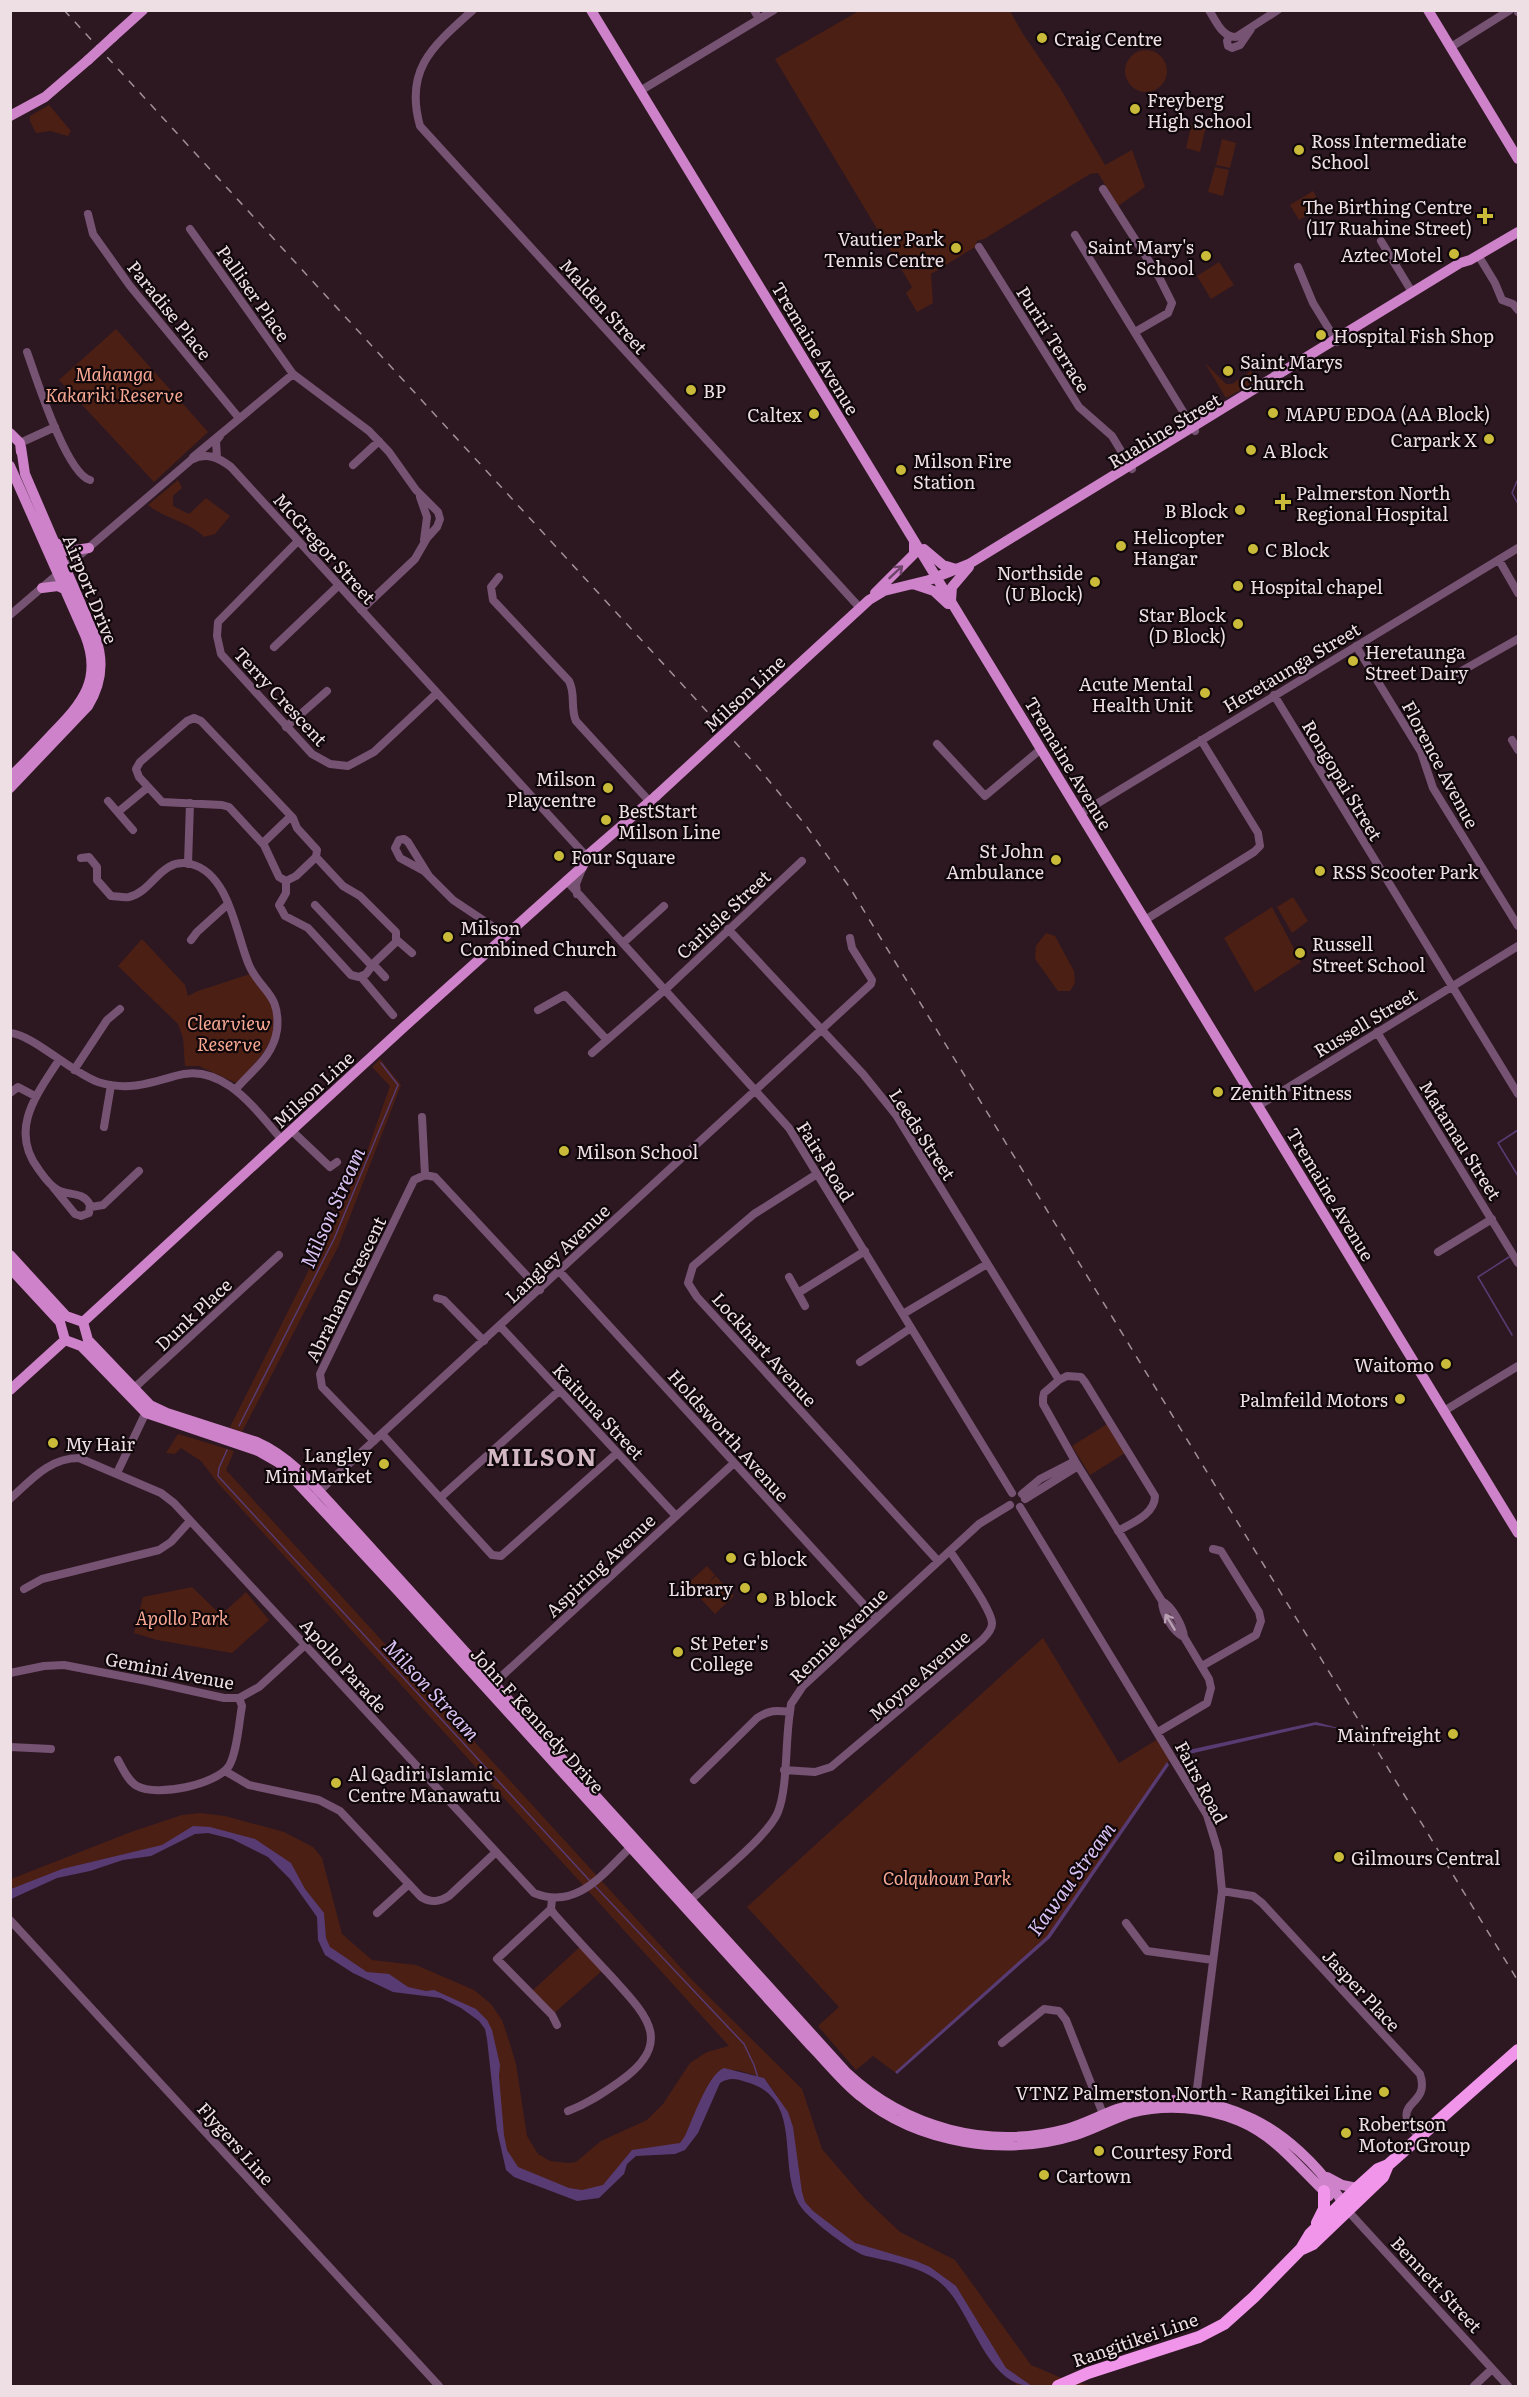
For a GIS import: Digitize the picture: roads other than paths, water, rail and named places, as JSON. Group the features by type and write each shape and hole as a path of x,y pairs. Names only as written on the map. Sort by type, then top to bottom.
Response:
{"highway":[{"name":"Rangitikei Line","path":"1301,2249 1313,2244 1345,2207 1357,2188 1378,2169 1388,2165 1518,2050"},
{"name":"Rangitikei Line","path":"1058,2386 1088,2373 1212,2331 1239,2312 1301,2249 1310,2234 1383,2177 1388,2165"},
{"path":"1310,2234 1324,2209 1324,2192"}],"main road":[{"path":"10,116 45,97 143,10"},
{"name":"Tremaine Avenue","path":"591,10 1518,1533"},
{"path":"1428,10 1518,159"},
{"name":"Ruahine Street","path":"1337,341 1460,263 1518,232"},
{"name":"Ruahine Street","path":"936,577 958,569 1006,545 1193,428 1463,268 1474,257"},
{"path":"10,461 20,455 16,440"},
{"name":"Airport Drive","path":"10,777 76,709 89,686 92,670 91,652 64,589 55,543 25,474 16,440"},
{"name":"Airport Drive","path":"10,466 99,646 101,664 93,698 83,712 10,788"},
{"path":"864,604 914,555 912,537"},
{"path":"912,537 938,562 958,569"},
{"path":"55,543 68,551 89,548"},
{"path":"954,607 950,597 953,584 981,557"},
{"name":"Milson Line","path":"81,1325 566,880 569,872 585,862 864,604 884,591 936,577"},
{"path":"907,585 924,586 934,591 964,622"},
{"path":"42,588 58,586 64,589"},
{"path":"10,1255 66,1316 81,1325 84,1339 68,1337 10,1390"},
{"path":"10,1268 60,1322 68,1337"},
{"path":"68,1337 65,1323 81,1325"},
{"name":"John F Kennedy Drive","path":"81,1325 88,1340 130,1392"},
{"name":"John F Kennedy Drive","path":"68,1337 148,1409 258,1451 279,1463 315,1494 687,1902 859,2084 901,2112 987,2145 1032,2144 1076,2135 1105,2119 1149,2101 1223,2107 1254,2119 1273,2130 1324,2192 1345,2207"},
{"name":"John F Kennedy Drive","path":"1295,2154 1315,2167 1338,2194 1345,2207"},
{"path":"1315,2167 1342,2186 1357,2188"}],"street":[{"name":"Malden Street","path":"472,10 440,40 419,69 415,90 415,109 420,126 864,604"},
{"path":"754,10 759,19"},
{"path":"640,91 774,10"},
{"path":"1209,10 1223,33 1229,37 1236,37 1278,10"},
{"path":"1451,47 1510,10"},
{"path":"1103,189 1159,277 1172,303 1168,313 1135,332"},
{"name":"Paradise Place","path":"88,214 93,234 130,286 239,418"},
{"name":"Palliser Place","path":"190,229 293,374 369,431 416,490"},
{"path":"1075,235 1193,428"},
{"path":"1381,241 1413,292"},
{"name":"Puriri Terrace","path":"979,247 1079,407 1112,436 1130,467"},
{"path":"1474,257 1495,283 1502,300 1513,304 1518,310"},
{"path":"1298,267 1313,303 1337,341"},
{"path":"27,352 55,427 74,467 84,478 90,480"},
{"path":"10,615 191,460 200,449 293,374"},
{"path":"16,440 55,427"},
{"path":"191,460 205,455 217,458 216,441 220,435"},
{"path":"353,465 379,441"},
{"name":"McGregor Street","path":"217,458 231,467 339,585 585,862"},
{"path":"416,490 427,512 427,529 423,545"},
{"path":"361,610 410,564 437,527 440,516 434,506 416,490"},
{"name":"Terry Crescent","path":"298,541 218,622 217,636 221,654 286,727 312,754 330,764 348,766 374,752 437,693"},
{"name":"Heretaunga Street","path":"1080,814 1518,548"},
{"path":"1499,560 1518,592"},
{"path":"499,576 491,587 493,600 569,681 573,690 572,709 576,721 653,799"},
{"path":"274,647 339,585"},
{"path":"1458,673 1518,639"},
{"name":"Florence Avenue","path":"1356,646 1421,752 1433,788 1518,926"},
{"path":"286,727 327,691"},
{"name":"Rongopai Street","path":"1274,695 1518,1094"},
{"path":"196,718 291,816 297,828 317,849 316,857 293,878 286,880 279,877 263,843 227,806 190,803 161,802 138,775 138,765 187,721 196,718"},
{"path":"1145,920 1260,846 1258,833 1201,740"},
{"path":"1512,740 1518,750"},
{"path":"937,744 985,796 1041,749"},
{"path":"118,812 147,788"},
{"path":"108,801 132,830"},
{"path":"188,864 190,803"},
{"path":"263,843 291,816"},
{"path":"429,876 408,842 404,839 399,840 395,848 398,856 429,876 453,900 495,928 503,937"},
{"path":"81,858 89,857 97,867 97,880 111,896 127,897 136,894 166,867 175,864 196,866 210,877 228,904 249,965 270,993 277,1016 276,1033 268,1054 236,1089"},
{"path":"316,857 342,886 357,894 374,908 396,932 397,940 412,953"},
{"name":"Carlisle Street","path":"592,1053 665,990 802,861"},
{"path":"577,894 576,884 585,862"},
{"path":"286,880 286,893 279,905 283,914 308,928 351,975 361,977 366,975 397,940"},
{"name":"Fairs Road","path":"566,880 789,1128 1012,1493"},
{"path":"191,940 228,904"},
{"path":"315,905 385,977"},
{"path":"623,943 664,906"},
{"name":"Leeds Street","path":"728,929 863,1074 896,1115 1059,1380"},
{"name":"Langley Avenue","path":"315,1494 872,984 872,980 852,948 850,938"},
{"name":"Russell Street","path":"1258,1106 1518,946"},
{"path":"361,977 393,1016"},
{"path":"538,1010 565,995 607,1040"},
{"path":"74,1070 107,1020 120,1009"},
{"name":"Matamau Street","path":"1377,1032 1518,1263"},
{"path":"10,1033 27,1039 74,1070 111,1085 124,1087 145,1085 177,1075 197,1074 215,1078 236,1089 282,1140"},
{"path":"53,1187 88,1200 91,1207 88,1214 77,1215 53,1187 36,1166 27,1143 27,1115 58,1060"},
{"path":"104,1127 111,1085"},
{"path":"10,1093 18,1087 36,1096"},
{"path":"422,1117 425,1175 435,1177 540,1290"},
{"path":"292,1131 330,1167 337,1162"},
{"path":"91,1207 103,1205 139,1171"},
{"name":"Lockhart Avenue","path":"818,1174 754,1214 693,1266 688,1283 698,1297 938,1561"},
{"name":"Abraham Crescent","path":"374,1441 322,1387 320,1374 414,1180 425,1175"},
{"path":"1438,1252 1492,1219"},
{"path":"798,1293 865,1251"},
{"name":"Dunk Place","path":"130,1392 279,1255"},
{"path":"903,1314 987,1264"},
{"name":"Holdsworth Avenue","path":"560,1272 876,1618"},
{"path":"789,1277 805,1306"},
{"path":"437,1298 444,1300 484,1341"},
{"name":"Kaituna Street","path":"500,1326 676,1516"},
{"path":"860,1362 911,1328"},
{"path":"1444,1411 1518,1366"},
{"path":"1118,1531 1149,1512 1154,1505 1155,1496 1086,1382 1076,1376 1067,1377 1059,1380 1044,1393 1043,1404 1076,1464 1118,1531 1162,1601 1167,1603 1183,1629 1184,1637 1202,1666 1211,1688 1207,1702 1158,1732"},
{"path":"441,1497 559,1390"},
{"path":"117,1473 148,1409"},
{"path":"382,1434 492,1555 501,1556 617,1453"},
{"name":"Apollo Parade","path":"10,1499 48,1466 69,1458 87,1460 161,1493 174,1503 495,1853 534,1893 552,1899"},
{"name":"Aspiring Avenue","path":"490,1686 734,1463"},
{"path":"1023,1496 1016,1492 1012,1493 1009,1497 1010,1505 1020,1508 1023,1496 1040,1479 1076,1464"},
{"name":"Rennie Avenue","path":"687,1902 770,1826 778,1810 789,1712 802,1686 979,1524 1010,1505"},
{"name":"Fairs Road","path":"1020,1508 1207,1815 1218,1851 1222,1891 1194,2105"},
{"path":"24,1589 42,1579 159,1550 171,1542 190,1521"},
{"path":"1202,1666 1256,1635 1261,1620 1259,1612 1221,1551 1213,1549"},
{"name":"Moyne Avenue","path":"784,1770 815,1772 831,1767 982,1640 991,1629 993,1624 988,1610 950,1551"},
{"name":"Gemini Avenue","path":"10,1673 44,1666 64,1665 224,1698 239,1698 259,1687 305,1645"},
{"path":"118,1760 130,1780 149,1790 206,1783 225,1771 231,1762 242,1706 239,1698"},
{"path":"694,1780 757,1718 767,1711 789,1712"},
{"path":"10,1747 51,1749"},
{"path":"225,1771 249,1785 319,1800 340,1811 428,1901 442,1901 495,1853"},
{"path":"557,2025 552,2015 497,1959 551,1909 552,1899 578,1894 634,1844"},
{"path":"377,1913 409,1884"},
{"name":"Jasper Place","path":"1222,1891 1253,1896 1262,1903 1420,2074 1424,2085 1423,2091 1407,2109 1406,2117 1408,2124 1419,2137"},
{"path":"551,1909 645,2015 651,2037 649,2049 635,2071 586,2105 568,2111"},
{"name":"Flygers Line","path":"10,1920 439,2386"},
{"path":"1126,1923 1147,1952 1213,1960"},
{"path":"1002,2043 1044,2009 1059,2011 1066,2019 1105,2119"},
{"name":"Bennett Street","path":"1345,2207 1508,2386"},
{"path":"1474,2386 1492,2369"}],"waterway":[{"path":"1517,481 1512,493 1518,504"},
{"name":"Milson Stream","path":"239,1426 334,1239 398,1085 381,1063"},
{"path":"1518,1130 1498,1143 1518,1176"},
{"path":"1509,1257 1478,1277 1512,1335"},
{"name":"Milson Stream","path":"227,1450 218,1476 590,1881"},
{"name":"Milson Stream","path":"594,1885 744,2044 758,2078"}],"railway":[{"path":"64,10 756,765 807,827 850,888 1518,1981"}],"place":[{"name":"Craig Centre","path":"1042,38"},
{"name":"Freyberg High School","path":"1135,109"},
{"name":"Ross Intermediate School","path":"1299,150"},
{"name":"The Birthing Centre (117 Ruahine Street)","path":"1485,216"},
{"name":"Vautier Park Tennis Centre","path":"956,248"},
{"name":"Aztec Motel","path":"1454,254"},
{"name":"Saint Mary's School","path":"1206,256"},
{"name":"Hospital Fish Shop","path":"1321,335"},
{"name":"Saint Marys Church","path":"1228,371"},
{"name":"BP","path":"691,390"},
{"name":"MAPU EDOA (AA Block)","path":"1273,413"},
{"name":"Caltex","path":"814,414"},
{"name":"Carpark X","path":"1489,439"},
{"name":"A Block","path":"1251,450"},
{"name":"Milson Fire Station","path":"901,470"},
{"name":"Palmerston North Regional Hospital","path":"1283,502"},
{"name":"B Block","path":"1240,510"},
{"name":"Helicopter Hangar","path":"1121,546"},
{"name":"C Block","path":"1253,549"},
{"name":"Northside (U Block)","path":"1095,582"},
{"name":"Hospital chapel","path":"1238,586"},
{"name":"Star Block (D Block)","path":"1238,624"},
{"name":"Heretaunga Street Dairy","path":"1353,661"},
{"name":"Acute Mental Health Unit","path":"1205,693"},
{"name":"Milson Playcentre","path":"608,788"},
{"name":"BestStart Milson Line","path":"606,820"},
{"name":"Four Square","path":"559,856"},
{"name":"St John Ambulance","path":"1056,860"},
{"name":"RSS Scooter Park","path":"1320,871"},
{"name":"Milson Combined Church","path":"448,937"},
{"name":"Russell Street School","path":"1300,953"},
{"name":"Zenith Fitness","path":"1218,1092"},
{"name":"Milson School","path":"564,1151"},
{"name":"Waitomo","path":"1446,1364"},
{"name":"Palmfeild Motors","path":"1400,1399"},
{"name":"My Hair","path":"53,1443"},
{"name":"Langley Mini Market","path":"384,1464"},
{"name":"G block","path":"731,1558"},
{"name":"Library","path":"745,1588"},
{"name":"B block","path":"762,1598"},
{"name":"St Peter's College","path":"678,1652"},
{"name":"Mainfreight","path":"1453,1734"},
{"name":"Al Qadiri Islamic Centre Manawatu","path":"336,1783"},
{"name":"Gilmours Central","path":"1339,1857"},
{"name":"VTNZ Palmerston North - Rangitikei Line","path":"1384,2092"},
{"name":"Robertson Motor Group","path":"1346,2133"},
{"name":"Courtesy Ford","path":"1099,2151"},
{"name":"Cartown","path":"1044,2175"}],"district":[{"name":"MILSON","path":"542,1455"}],"park label":[{"name":"Mahanga Kakariki Reserve","path":"114,383"},
{"name":"Clearview Reserve","path":"229,1032"},
{"name":"Apollo Park","path":"182,1617"},
{"name":"Colquhoun Park","path":"947,1877"}],"water label":[{"name":"Kawau Stream","path":"1070,1878"}]}
